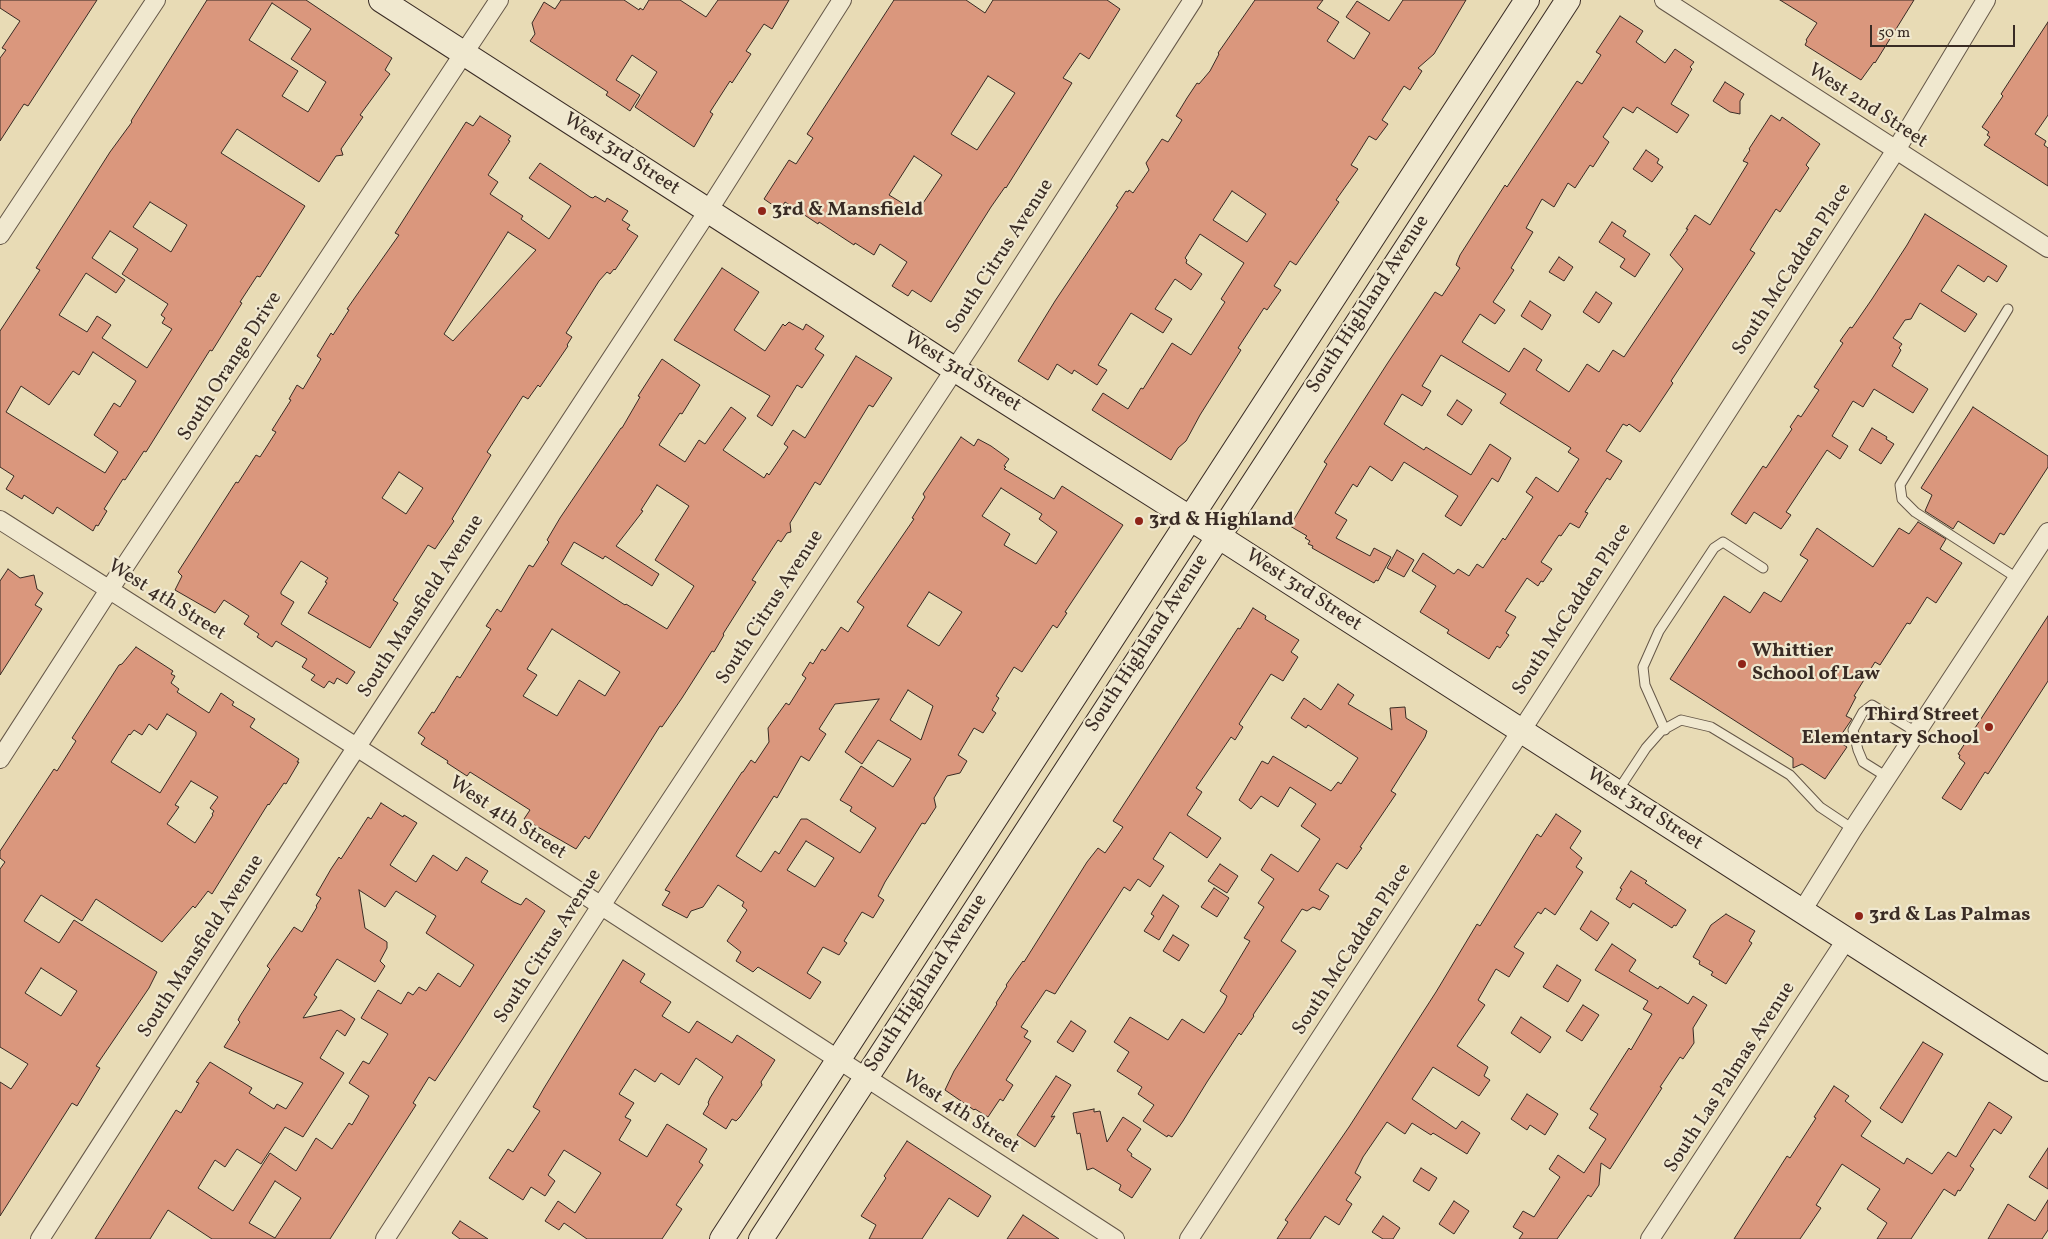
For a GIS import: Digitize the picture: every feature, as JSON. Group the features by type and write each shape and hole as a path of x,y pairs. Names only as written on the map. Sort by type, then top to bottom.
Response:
{"main road":[{"name":"West 3rd Street","path":"381,0 2048,1069"},
{"name":"South Highland Avenue","path":"722,1239 1526,0"},
{"name":"South Highland Avenue","path":"761,1239 1568,0"}],"street":[{"path":"0,235 156,0"},
{"name":"South Orange Drive","path":"0,759 109,590 499,0"},
{"name":"South Mansfield Avenue","path":"40,1239 356,747 708,211 842,0"},
{"name":"South Citrus Avenue","path":"385,1239 601,905 954,369 1192,0"},
{"name":"West 2nd Street","path":"1664,0 2048,248"},
{"name":"South McCadden Place","path":"1189,1239 1896,150 1986,0"},
{"name":"West 4th Street","path":"0,520 356,747 1115,1239"},
{"path":"1802,911 1853,829 2048,532"},
{"name":"South Las Palmas Avenue","path":"1650,1239 1846,940"}],"lane":[{"path":"2008,310 1900,485 1902,499 1915,512 2018,578"},
{"path":"1664,730 1646,685 1643,667 1659,631 1714,548 1723,542 1763,568"},
{"path":"1887,777 1863,762 1858,750 1853,730 1863,712 1872,705 1916,732"},
{"path":"1617,792 1646,748 1664,730 1681,720 1711,727 1790,775 1820,807 1853,829"}],"building":[{"path":"0,0 97,0 28,106 24,104 0,141 0,58 6,50 2,48 20,21 0,8"},
{"path":"207,0 306,0 392,58 385,70 390,74 360,115 363,117 341,149 343,155 336,156 319,182 237,129 221,153 305,206 260,277 257,276 240,302 242,303 212,351 210,350 146,452 144,451 125,480 123,479 104,509 107,511 93,531 57,507 53,514 24,495 22,499 6,489 14,476 0,467 0,331 40,270 36,268","holes":["272,3 311,29 291,59 326,82 308,112 282,96 298,71 249,40","150,202 187,225 171,252 133,227","110,231 138,249 122,274 168,304 161,315 165,318 162,323 172,329 147,368 102,338 111,325 97,316 87,332 59,315 86,273 116,293 125,280 92,258","93,352 136,381 120,407 114,403 94,435 118,452 105,473 6,412 21,386 49,405 73,371 79,375"]},
{"path":"561,0 624,0 639,10 640,8 643,10 649,0 680,0 706,17 718,0 789,0 772,29 764,24 746,51 751,54 732,83 730,81 710,112 713,114 694,147 635,107 657,72 632,55 616,80 640,95 630,111 606,95 608,92 530,41 535,34 532,23 544,2 555,9"},
{"path":"894,0 966,0 985,13 993,0 1107,0 1120,9 1089,59 1080,53 1063,78 1072,83 931,302 912,290 908,296 892,286 907,262 880,244 874,255 855,243 854,245 819,222 818,224 785,202 780,210 764,199 789,160 796,164 813,138 807,134","holes":["988,76 1015,93 977,150 951,134","914,156 942,175 917,212 889,195"]},
{"path":"1255,0 1323,0 1317,8 1339,22 1327,41 1354,59 1370,33 1346,17 1357,1 1389,21 1403,0 1466,0 1434,54 1418,68 1422,71 1410,90 1404,86 1382,120 1388,124 1376,140 1369,136 1351,165 1358,169 1336,200 1339,202 1296,265 1290,261 1274,286 1281,290 1267,310 1264,308 1238,348 1241,350 1186,441 1178,448 1171,460 1092,410 1103,393 1128,409 1172,343 1191,355 1225,302 1221,299 1244,263 1200,234 1185,258 1187,260 1186,263 1202,274 1191,290 1175,279 1155,309 1172,319 1163,333 1131,313 1098,365 1107,370 1097,385 1074,370 1072,374 1057,364 1048,380 1018,361 1055,301 1118,207 1116,206 1126,191 1128,192 1129,190 1133,193 1149,170 1146,163 1162,139 1168,142 1182,120 1176,116 1197,83 1199,84 1210,71 1218,53","holes":["1232,191 1266,214 1247,242 1213,220"]},
{"path":"1780,0 1914,0 1875,63 1861,80 1805,45 1806,40 1817,23"},
{"path":"1620,16 1643,31 1636,42 1665,63 1675,49 1694,62 1690,67 1692,69 1671,104 1689,115 1677,133 1637,107 1633,113 1623,107 1603,137 1609,142 1593,167 1590,165 1575,188 1568,183 1554,207 1542,199 1526,228 1533,232 1511,268 1514,270 1493,302 1505,310 1495,324 1480,314 1462,342 1509,372 1524,348 1542,360 1536,370 1569,392 1587,364 1599,372 1613,350 1624,357 1683,269 1670,255 1695,215 1710,225 1748,163 1743,161 1771,115 1780,121 1782,117 1820,144 1806,165 1809,168 1780,212 1776,209 1750,250 1755,253 1671,381 1673,383 1643,428 1640,432 1629,424 1627,426 1623,424 1606,451 1622,461 1610,480 1607,478 1585,512 1588,513 1579,528 1570,523 1561,536 1559,535 1541,562 1552,569 1543,582 1541,581 1538,586 1527,578 1505,611 1516,617 1506,633 1509,635 1500,648 1497,646 1489,659 1447,633 1449,630 1420,612 1436,586 1412,571 1423,553 1454,574 1458,569 1469,576 1477,564 1483,568 1503,538 1505,540 1533,497 1526,492 1536,477 1558,492 1579,459 1568,452 1571,448 1500,403 1506,394 1441,355 1422,386 1431,391 1422,406 1402,394 1384,424 1424,450 1426,447 1471,475 1490,444 1511,458 1498,482 1492,478 1461,526 1445,516 1458,496 1404,462 1392,481 1370,466 1357,487 1353,484 1335,513 1347,520 1336,538 1370,556 1374,548 1391,557 1378,581 1376,580 1374,583 1312,548 1313,546 1308,544 1310,541 1305,538 1307,536 1290,526 1327,464 1324,462 1387,364 1435,292 1442,296 1460,268 1456,265 1460,255 1505,185 1507,187 1577,81 1582,84 1601,55 1596,52"},
{"path":"2048,22 2048,115 2035,134 2046,141 2044,145 2048,148 2048,186 1984,145 1990,137 1987,135 1989,132 1982,127"},
{"path":"1725,82 1744,94 1740,101 1740,114 1730,112 1713,101"},
{"path":"480,116 511,136 508,140 510,141 488,175 498,182 490,194 523,216 521,219 549,239 571,206 529,178 540,163 590,197 593,198 595,196 605,202 607,198 628,211 622,220 630,225 627,229 638,236 615,270 610,274 607,272 599,281 566,333 572,337 568,346 540,387 538,385 528,399 523,396 487,452 491,455 452,519 454,521 435,549 428,545 393,600 398,603 370,648 308,613 327,583 325,582 328,578 301,561 281,592 281,594 294,602 281,624 355,672 347,684 337,678 334,684 329,681 324,688 311,680 315,675 302,667 307,659 276,641 272,647 257,637 259,634 244,624 249,616 224,600 215,613 175,590 182,576 178,572 236,482 238,483 256,455 260,457 276,432 272,430 291,400 289,399 297,385 303,389 321,359 317,356 331,333 333,335 349,310 347,309 399,235 395,233 466,122 473,126","holes":["508,232 536,250 453,341 444,334","399,472 423,488 406,514 382,498"]},
{"path":"1646,150 1659,159 1657,163 1663,167 1652,182 1633,169"},
{"path":"1925,214 2007,266 1997,282 1988,276 1984,282 1958,265 1941,291 1977,314 1965,332 1920,303 1911,319 1905,320 1893,338 1902,344 1899,348 1901,350 1892,366 1928,389 1913,413 1874,389 1863,407 1853,401 1832,436 1848,446 1840,459 1827,450 1786,512 1791,515 1781,529 1754,512 1746,524 1731,514 1763,466 1766,468 1792,429 1790,427 1798,415 1801,417 1819,390 1814,387 1843,343 1840,341 1850,327 1852,328 1872,299"},
{"path":"1612,222 1626,231 1623,236 1650,254 1635,277 1620,267 1625,259 1599,242"},
{"path":"1559,257 1573,267 1564,281 1549,272"},
{"path":"722,268 759,292 734,330 765,351 783,324 785,326 789,322 803,330 806,324 824,336 815,349 824,355 802,388 797,385 772,426 757,416 770,396 674,340"},
{"path":"1596,292 1612,303 1599,323 1583,312"},
{"path":"1530,301 1551,315 1542,330 1521,316"},
{"path":"856,356 892,378 873,407 869,405 820,485 815,482 790,523 791,532 787,533 781,542 778,540 752,580 756,582 723,634 714,652 712,651 662,727 660,726 589,839 585,836 576,849 524,819 530,810 470,772 467,776 421,744 425,738 418,733 432,712 434,713 457,676 460,678 491,629 486,626 497,609 501,612 529,565 533,567 549,542 547,540 560,518 622,428 640,397 638,396 662,359 700,385 659,445 685,462 699,440 705,444 731,407 746,418 723,450 764,478 767,473 769,475 788,447 784,444 793,430 805,438","holes":["657,485 689,506 655,560 694,586 667,629 561,564 574,542 603,559 605,556 652,586 659,574 616,546 643,511 641,510","552,629 620,672 605,696 579,680 557,716 523,696 537,675 527,669"]},
{"path":"1457,400 1472,410 1462,425 1447,415"},
{"path":"1973,407 2048,456 2048,467 2004,535 2000,533 1994,544 1958,521 1953,529 1925,511 1932,495 1921,488"},
{"path":"1872,428 1887,437 1886,439 1894,444 1881,464 1859,450"},
{"path":"961,437 974,446 978,439 1009,459 1004,469 1054,499 1062,486 1123,525 1065,612 1067,613 1057,628 1053,625 1022,672 1014,667 996,696 999,698 992,710 996,713 983,733 974,728 958,755 967,761 960,773 947,776 934,798 936,807 925,824 922,823 885,882 878,896 884,900 873,918 862,912 844,941 847,943 839,955 823,947 807,973 821,982 810,999 758,967 753,972 736,961 741,952 727,941 747,910 742,906 744,902 718,885 703,907 691,911 687,918 662,905 670,892 665,890 742,772 751,760 755,763 769,742 768,728 786,703 789,705 806,678 802,675 810,662 813,664 822,649 825,651 841,627 848,632 864,607 857,602 914,519 912,518 925,497 923,494","holes":["1001,488 1042,514 1039,519 1057,532 1036,564 1004,545 1010,534 982,516","929,592 962,612 939,646 907,626","908,690 933,706 921,740 890,720","879,699 845,752 862,764 878,740 911,759 893,787 861,766 840,800 852,807 850,811 876,828 860,853 807,819 801,819 779,854 775,851 761,872 736,856 774,796 777,798 801,756 809,761 826,734 819,729 835,704","806,841 834,858 815,887 787,870"]},
{"path":"1918,522 1946,539 1940,549 1962,563 1936,603 1927,597 1910,624 1907,623 1880,665 1875,662 1854,696 1856,697 1846,716 1852,719 1837,741 1847,747 1825,779 1802,764 1793,768 1793,758 1670,679 1724,596 1750,613 1764,592 1781,602 1808,560 1800,555 1817,528 1873,567 1899,528 1909,534"},
{"path":"1397,550 1414,560 1404,577 1387,568"},
{"path":"8,569 20,578 34,575 37,589 43,593 35,605 42,609 0,675 0,581"},
{"path":"1253,608 1266,616 1265,619 1299,640 1291,652 1298,657 1283,681 1271,674 1239,724 1243,727 1235,740 1231,737 1196,788 1202,792 1187,815 1221,838 1207,858 1170,832 1153,859 1164,866 1150,887 1138,879 1130,891 1124,887 1055,994 1046,990 1021,1027 1028,1031 1024,1037 1031,1041 1006,1080 1013,1085 1003,1101 1000,1099 988,1117 974,1110 945,1090 954,1071 997,1004 1006,985 1024,962 1087,862 1098,848 1105,853 1123,827 1113,821 1238,628 1240,629"},
{"path":"2048,616 2048,681 1988,774 1985,772 1961,810 1942,798 1965,763 1959,758 1960,755 1958,754"},
{"path":"136,647 173,671 171,674 175,676 171,683 179,689 177,692 209,713 221,693 234,702 232,705 255,719 250,727 299,759 297,762 299,762 286,784 284,783 268,804 212,894 208,891 195,908 193,906 162,942 96,899 82,921 41,895 24,921 59,943 74,920 157,972 149,988 96,1066 100,1068 77,1106 72,1103 0,1216 0,1082 11,1089 28,1064 0,1047 0,869 5,862 0,858 0,851 54,769 57,771 76,741 72,738 119,665","holes":["167,714 196,732 196,735 160,793 111,762 129,734 134,730 142,735 149,724 157,730","191,781 218,797 210,808 214,811 213,815 195,843 167,824 179,807 175,805","41,968 77,991 61,1016 25,993"]},
{"path":"1338,684 1354,695 1348,704 1392,730 1390,708 1405,707 1406,718 1427,731 1425,737 1391,791 1396,794 1360,847 1362,848 1347,869 1337,863 1319,890 1329,896 1320,910 1313,907 1307,911 1302,909 1281,941 1296,951 1241,1035 1239,1033 1172,1137 1168,1135 1167,1137 1143,1121 1154,1105 1138,1094 1142,1087 1117,1071 1129,1052 1114,1042 1130,1017 1168,1040 1182,1019 1204,1033 1224,1003 1227,996 1220,991 1250,941 1244,938 1264,907 1258,903 1274,879 1261,870 1271,854 1298,872 1320,839 1301,826 1316,804 1290,787 1278,807 1261,796 1251,809 1239,800 1262,761 1268,764 1273,756 1331,791 1338,782 1341,784 1358,758 1308,725 1306,728 1291,718 1304,698 1321,710"},
{"path":"381,803 403,817 404,815 417,823 390,865 416,882 433,855 457,871 466,857 488,871 481,882 514,902 521,905 526,898 545,911 462,1040 435,1081 429,1077 413,1103 416,1105 330,1239 212,1239 168,1210 150,1239 95,1239 176,1110 181,1113 199,1083 196,1082 210,1062 252,1088 249,1093 274,1109 277,1104 286,1109 303,1083 224,1047 240,1022 238,1020 240,1016 270,969 267,966 294,927 302,932 317,907 321,898 316,895 331,869 339,857 341,859 368,817 371,819","holes":["359,890 385,907 396,891 436,916 426,933 474,965 460,987 438,973 426,991 419,987 413,995 408,992 401,1004 378,990 361,1018 388,1034 369,1064 363,1061 349,1083 369,1096 352,1125 349,1123 332,1149 316,1138 296,1171 270,1153 233,1211 198,1188 215,1160 225,1167 237,1149 261,1164 285,1127 303,1137 344,1073 320,1058 337,1030 345,1036 355,1019 341,1010 303,1018 317,997 314,995 337,959 375,982 385,966 380,961 387,948 387,942 365,928","275,1181 301,1198 275,1238 249,1223"]},
{"path":"1556,814 1581,831 1570,848 1582,858 1576,867 1583,872 1555,915 1545,908 1541,914 1538,912 1514,947 1524,953 1509,977 1496,969 1478,1000 1485,1005 1457,1046 1488,1067 1484,1076 1490,1080 1479,1096 1433,1067 1412,1099 1456,1129 1462,1121 1480,1133 1467,1154 1433,1133 1431,1135 1412,1123 1405,1134 1387,1122 1363,1157 1355,1173 1361,1177 1346,1200 1352,1204 1339,1225 1325,1216 1310,1239 1277,1239 1288,1222 1285,1220 1349,1127 1436,992 1477,924 1480,926 1537,834 1541,837"},
{"path":"1220,864 1238,876 1227,893 1208,881"},
{"path":"1631,871 1647,881 1645,883 1686,910 1676,926 1674,925 1672,928 1633,903 1630,908 1616,899 1622,889 1620,888"},
{"path":"1214,888 1229,898 1217,917 1201,907"},
{"path":"1163,895 1179,906 1159,940 1144,931 1154,916 1151,914"},
{"path":"1591,911 1609,923 1597,941 1580,929"},
{"path":"1726,914 1755,931 1749,941 1752,943 1726,984 1711,975 1713,972 1699,964 1700,961 1693,957 1711,925"},
{"path":"1173,935 1189,945 1179,961 1163,951"},
{"path":"1612,944 1636,960 1629,971 1658,989 1660,986 1688,1004 1693,996 1707,1005 1693,1028 1694,1043 1683,1059 1680,1057 1660,1087 1662,1088 1610,1169 1601,1163 1599,1185 1591,1197 1588,1195 1557,1239 1519,1239 1523,1233 1513,1227 1523,1211 1534,1217 1560,1177 1549,1169 1558,1155 1584,1173 1606,1139 1589,1128 1598,1114 1590,1109 1629,1048 1631,1050 1652,1014 1643,1009 1648,1001 1595,970"},
{"path":"623,960 645,974 640,982 671,1002 662,1016 689,1033 697,1021 732,1043 737,1035 775,1060 761,1082 762,1085 740,1117 736,1121 732,1119 726,1129 703,1114 723,1077 696,1058 679,1085 661,1073 655,1082 635,1069 619,1094 634,1103 625,1117 631,1120 619,1140 647,1157 667,1124 707,1149 699,1162 703,1165 676,1205 682,1209 662,1239 587,1239 564,1223 559,1230 545,1221 558,1201 575,1213 601,1173 564,1150 548,1175 555,1181 545,1196 531,1187 523,1200 489,1178 508,1149 513,1152 540,1111 533,1107"},
{"path":"1557,965 1581,980 1568,1002 1543,987"},
{"path":"1583,1005 1599,1015 1582,1041 1566,1031"},
{"path":"1521,1017 1551,1037 1540,1053 1511,1033"},
{"path":"1071,1021 1086,1031 1073,1052 1057,1042"},
{"path":"1923,1042 1943,1054 1902,1123 1880,1108"},
{"path":"1056,1076 1071,1085 1051,1117 1055,1116 1035,1147 1017,1135"},
{"path":"1834,1086 1849,1096 1845,1101 1871,1121 1861,1136 1904,1164 1907,1158 1932,1174 1948,1152 1956,1157 1989,1102 2012,1117 2001,1134 1994,1129 1970,1166 1974,1169 1960,1191 1958,1190 1955,1196 1944,1189 1911,1239 1877,1239 1887,1223 1867,1209 1880,1189 1842,1164 1816,1205 1821,1208 1800,1239 1734,1239 1787,1156 1790,1158"},
{"path":"1527,1094 1558,1114 1545,1135 1530,1125 1527,1130 1511,1119"},
{"path":"1094,1109 1094,1112 1100,1111 1107,1142 1123,1117 1141,1129 1127,1150 1132,1154 1131,1156 1151,1169 1132,1198 1119,1190 1121,1185 1093,1168 1087,1170 1080,1133 1077,1134 1073,1113"},
{"path":"907,1141 991,1196 978,1217 949,1198 922,1239 869,1239 876,1225 861,1216"},
{"path":"2048,1148 2048,1189 2029,1177"},
{"path":"1421,1168 1437,1178 1429,1191 1413,1181"},
{"path":"2048,1200 2048,1230 2042,1239 1988,1239 2008,1204 2035,1221"},
{"path":"1454,1201 1469,1211 1454,1234 1439,1224"},
{"path":"1023,1215 1059,1239 1007,1239"},
{"path":"1383,1216 1400,1228 1393,1239 1383,1239 1372,1232"},
{"path":"460,1221 488,1239 460,1239 452,1233"}],"place":[{"name":"3rd & Mansfield","path":"762,211"},
{"name":"3rd & Highland","path":"1139,521"},
{"name":"Whittier School of Law","path":"1742,664"},
{"name":"Third Street Elementary School","path":"1989,727"},
{"name":"3rd & Las Palmas","path":"1859,916"}]}
